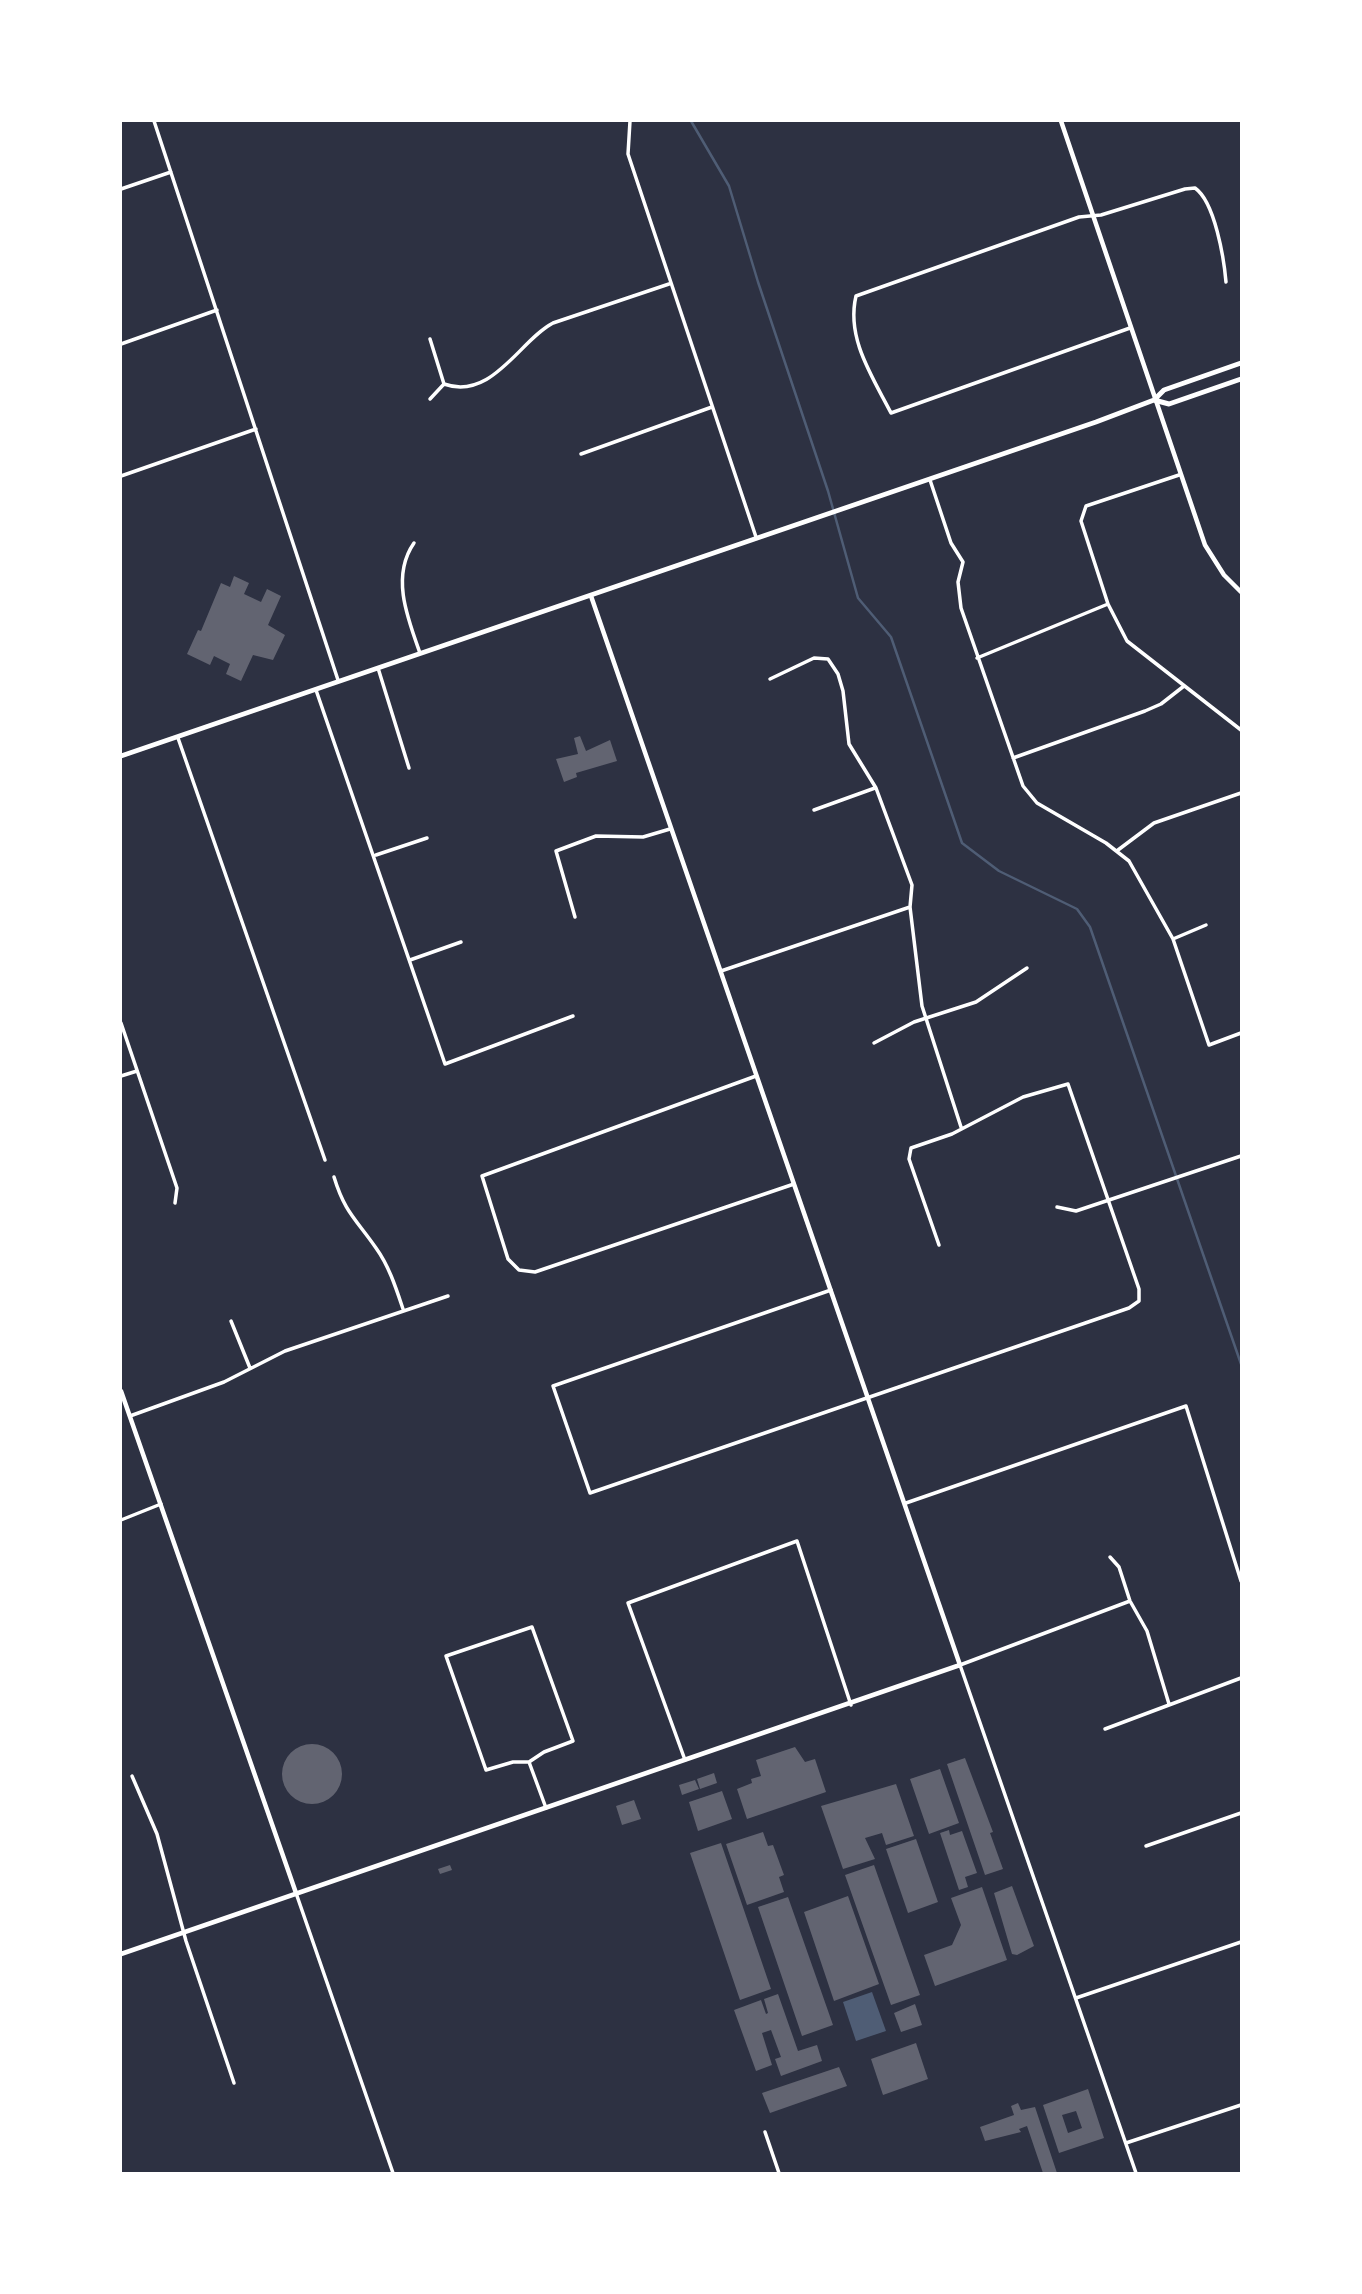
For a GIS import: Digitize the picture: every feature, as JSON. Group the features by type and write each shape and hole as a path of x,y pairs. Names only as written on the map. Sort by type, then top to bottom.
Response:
{"main road":[{"path":"121,756 756,537 930,480 1154,400 1164,390 1241,363"},
{"path":"1154,400 1169,404 1241,379"}],"street":[{"path":"154,121 338,680"},
{"path":"630,121 628,154 669,284 756,537"},
{"path":"1061,121 1129,328 1205,545 1224,575 1241,592"},
{"path":"121,189 171,172"},
{"path":"1129,328 891,413 862,356 851,316 856,296 1079,217 1092,216 1195,188 1205,200 1223,254 1226,282"},
{"path":"444,384 456,387 499,372 539,331 553,323 669,284"},
{"path":"121,344 217,310"},
{"path":"430,339 444,384"},
{"path":"430,399 444,384"},
{"path":"582,454 712,407"},
{"path":"121,476 256,429"},
{"path":"1179,475 1086,506 1080,515 1108,604 1127,641 1241,730"},
{"path":"930,480 951,543 963,562 958,582 961,608 1023,786 1037,803 1118,850 1129,861 1173,939 1209,1045 1241,1033"},
{"path":"414,543 403,559 401,582 420,654"},
{"path":"591,596 1136,2173"},
{"path":"977,658 1108,604"},
{"path":"770,679 814,658 828,659 838,674 843,691 849,744 876,788 912,885 910,907 925,1018 961,1127"},
{"path":"378,668 409,768"},
{"path":"1012,758 1145,711 1161,704 1184,686"},
{"path":"316,688 376,855 446,1064 573,1016"},
{"path":"177,736 325,1160"},
{"path":"814,810 876,788"},
{"path":"1118,850 1154,823 1241,793"},
{"path":"575,917 556,851 597,836 643,837 670,829"},
{"path":"376,855 427,838"},
{"path":"721,971 910,907"},
{"path":"1173,939 1206,925"},
{"path":"410,960 461,942"},
{"path":"874,1043 925,1018 976,1002 1027,968"},
{"path":"121,1023 177,1188 175,1203"},
{"path":"121,1076 137,1070"},
{"path":"757,1076 482,1176 508,1259 519,1270 535,1272 794,1184"},
{"path":"831,1290 553,1386 590,1493 1129,1308 1139,1301 1139,1289 1068,1084 1023,1097 952,1134 917,1145 909,1153 939,1245"},
{"path":"1057,1207 1076,1212 1241,1156"},
{"path":"334,1177 342,1204 376,1248 391,1275 403,1309"},
{"path":"130,1416 225,1382 285,1351 448,1296"},
{"path":"232,1321 250,1368"},
{"path":"121,1391 393,2173"},
{"path":"906,1503 1186,1406 1241,1581"},
{"path":"121,1520 161,1504"},
{"path":"685,1759 628,1603 797,1541 851,1705"},
{"path":"1110,1557 1119,1567 1130,1601 1147,1631 1169,1704"},
{"path":"121,1954 685,1759 851,1705 1130,1601"},
{"path":"532,1627 573,1741 544,1752 529,1762 513,1762 486,1770 446,1656 532,1627"},
{"path":"1105,1729 1241,1678"},
{"path":"529,1762 545,1808"},
{"path":"132,1776 157,1834 183,1933 234,2083"},
{"path":"1146,1846 1241,1813"},
{"path":"1076,1998 1241,1942"},
{"path":"1126,2143 1241,2105"},
{"path":"765,2132 779,2173"}],"water":[{"path":"872,1992 886,2031 856,2041 843,2002"}],"building":[{"path":"234,576 249,583 244,594 261,602 267,589 281,596 268,625 285,635 273,660 253,655 241,681 226,674 230,664 214,656 210,665 187,654 198,630 201,631 221,583 230,587"},
{"path":"580,736 586,751 610,740 617,761 576,773 577,777 564,782 556,759 578,754 574,738"},
{"path":"312,1744 329,1749 337,1757 342,1774 337,1791 329,1799 312,1804 295,1799 287,1791 282,1774 287,1757 295,1749"},
{"path":"795,1747 805,1762 815,1759 826,1792 747,1819 737,1789 752,1783 751,1779 761,1776 756,1760"},
{"path":"965,1758 993,1832 990,1833 1003,1869 985,1875 947,1764"},
{"path":"940,1769 959,1823 929,1834 910,1779"},
{"path":"714,1773 717,1783 700,1789 697,1779"},
{"path":"695,1780 699,1789 682,1795 679,1785"},
{"path":"896,1784 914,1836 886,1845 882,1833 865,1838 875,1859 843,1869 821,1806"},
{"path":"722,1791 732,1819 698,1831 689,1802"},
{"path":"634,1800 641,1819 622,1825 616,1806"},
{"path":"949,1830 950,1835 962,1831 977,1873 965,1877 968,1887 959,1890 940,1833"},
{"path":"763,1832 768,1846 773,1845 784,1875 779,1877 784,1892 747,1905 726,1844"},
{"path":"916,1839 938,1902 908,1913 886,1849"},
{"path":"721,1843 771,1989 740,2000 690,1853"},
{"path":"450,1865 452,1870 440,1874 438,1869"},
{"path":"874,1865 920,1995 891,2005 845,1875"},
{"path":"1012,1886 1034,1946 1017,1955 1012,1954 994,1893"},
{"path":"982,1887 1007,1960 935,1986 924,1955 952,1945 961,1925 951,1898"},
{"path":"848,1896 879,1984 834,2001 804,1912"},
{"path":"788,1897 833,2025 802,2036 758,1907"},
{"path":"778,1994 798,2051 817,2045 822,2061 781,2076 775,2059 781,2057 771,2030 762,2033 772,2065 756,2071 734,2010 761,2000 766,2014 768,2013 764,1999"},
{"path":"915,2004 922,2025 901,2032 894,2013"},
{"path":"916,2043 928,2079 883,2095 871,2059"},
{"path":"839,2067 847,2086 770,2113 762,2093"},
{"path":"1088,2089 1104,2138 1059,2153 1043,2105","holes":["1076,2111 1082,2128 1068,2133 1062,2115"]},
{"path":"1018,2103 1021,2110 1035,2107 1057,2173 1043,2173 1027,2126 1019,2129 1021,2132 985,2141 980,2127 1014,2115 1011,2106"}],"waterway":[{"path":"691,121 729,186 828,491 858,598 891,637 962,843 999,871 1077,909 1090,927 1241,1364"}]}
